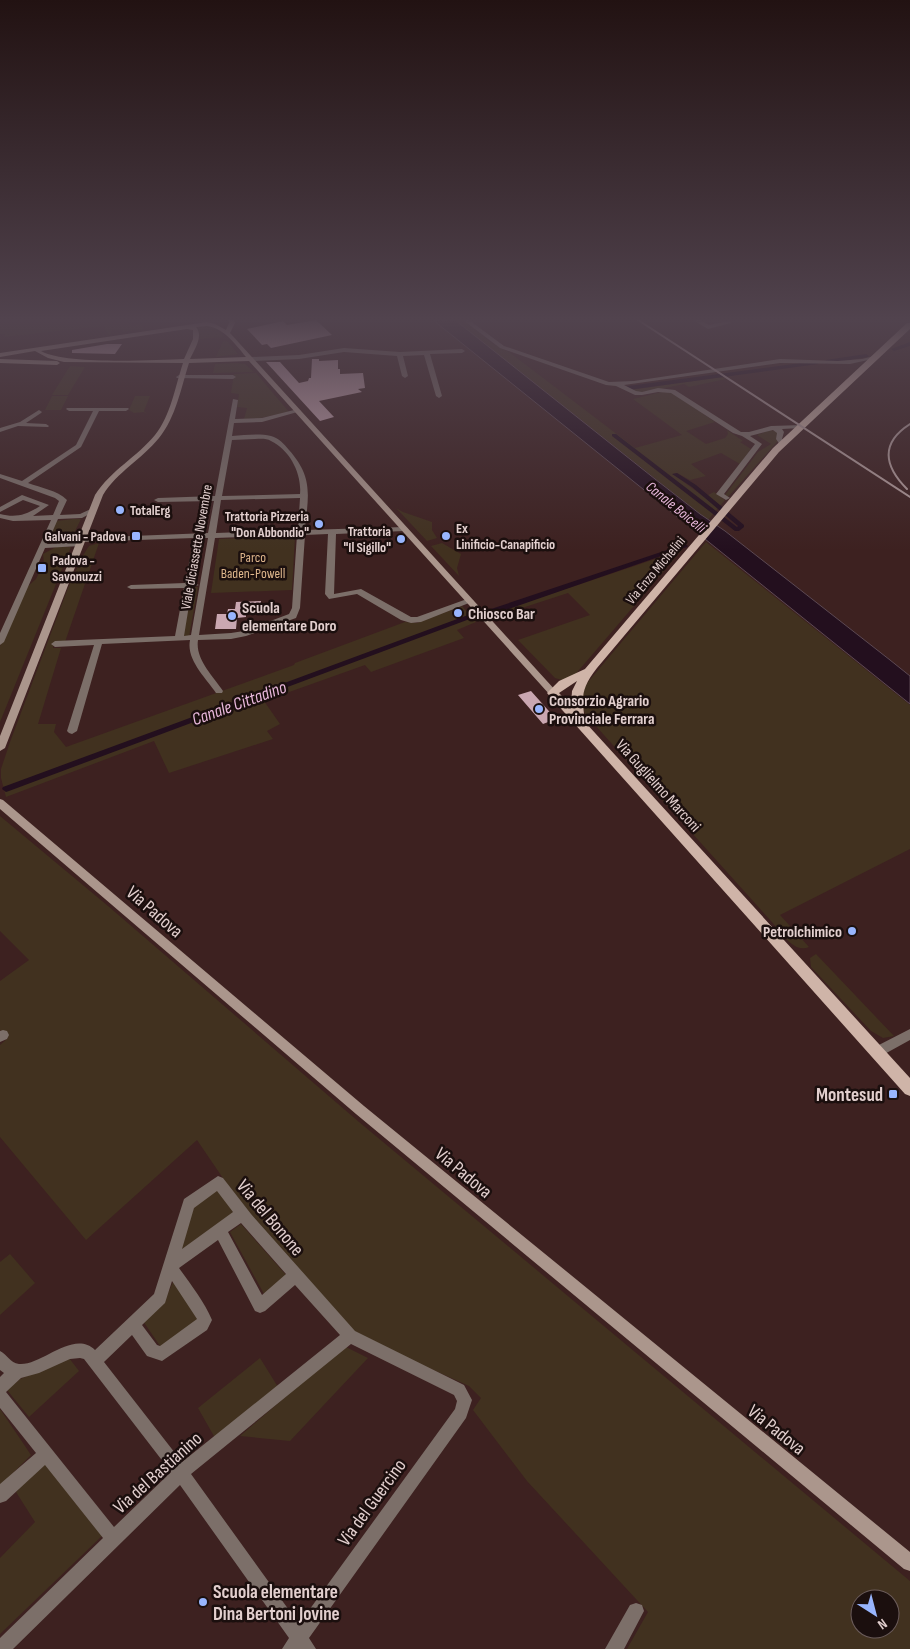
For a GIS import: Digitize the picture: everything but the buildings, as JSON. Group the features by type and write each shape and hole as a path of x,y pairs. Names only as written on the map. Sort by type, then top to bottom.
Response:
{"main road":[{"path":"0,748 102,489 111,477 162,430 174,397"},
{"name":"Via Guglielmo Marconi","path":"285,397 910,1089"},
{"name":"Via Enzo Michelini","path":"582,725 575,705 580,684 593,666 762,465 831,397"},
{"name":"Via Enzo Michelini","path":"553,693 555,689 576,679 593,666"},
{"path":"534,673 548,682 563,684"},
{"path":"553,693 566,691 580,684"},
{"name":"Via Padova","path":"0,803 368,1116 910,1563"}],"street":[{"path":"682,397 735,432 746,435 759,444 720,494 726,498"},
{"name":"Viale diciassette Novembre","path":"219,691 195,656 194,638 235,400"},
{"path":"69,409 126,409"},
{"path":"22,484 79,446 97,409"},
{"path":"231,421 262,420 298,411"},
{"path":"19,425 39,412"},
{"path":"0,430 19,425 46,426"},
{"path":"746,435 775,428 800,426"},
{"path":"775,428 781,432 779,439 782,444"},
{"path":"55,644 238,635 292,616 296,608 304,496 302,474 278,442 268,438 228,438"},
{"path":"0,476 63,499 46,542 0,642"},
{"path":"0,510 22,496 45,504 22,519"},
{"path":"158,500 304,496"},
{"path":"0,516 10,519 55,518 82,516 93,510"},
{"path":"46,542 404,529"},
{"path":"332,531 329,594 332,597 358,591 404,618 414,621 470,601"},
{"name":"Viale diciassette Novembre","path":"179,638 198,536"},
{"path":"131,587 203,585"},
{"path":"72,731 99,642"},
{"path":"878,1052 910,1034"},
{"name":"Via del Bonone","path":"170,1266 189,1204 218,1182 242,1214 350,1336 446,1382"},
{"path":"94,1360 160,1298 170,1266 242,1214"},
{"name":"Via del Bonone","path":"220,1230 260,1306 296,1275"},
{"path":"132,1324 152,1350 162,1354 202,1325 205,1320 201,1311 170,1266"},
{"name":"Via del Bastianino","path":"2,1649 181,1474 350,1336"},
{"path":"0,1358 10,1369 18,1371 37,1367 78,1350 88,1353 181,1474 299,1645"},
{"path":"0,1387 18,1371"},
{"name":"Via del Guercino","path":"299,1645 462,1413 465,1400 463,1396 459,1390 446,1382"},
{"path":"0,1396 114,1539"},
{"path":"0,1495 46,1454"},
{"path":"614,1649 636,1611"}],"green space":[{"path":"52,397 68,397 61,410 45,410"},
{"path":"135,397 150,397 144,411 147,414 144,412 134,413 129,410"},
{"path":"239,397 276,397 289,412 261,418 244,419 247,408 237,407"},
{"path":"552,397 568,397 635,448 682,435 633,399 641,397 679,397 715,422 686,431 706,444 725,438 728,434 727,430 743,441 740,442 751,449 740,464 721,453 691,464 706,476 690,480 677,473 673,474 704,497 714,492 725,500 708,520"},
{"path":"770,430 777,431 777,442 728,497 725,495 758,452 771,444 757,435"},
{"path":"396,508 432,522 432,530 437,538 427,541"},
{"path":"81,519 74,533 65,536 50,535 56,521"},
{"name":"Parco Baden-Powell","path":"295,536 292,590 211,593 219,539"},
{"path":"706,542 910,705 910,849 780,915 809,947 798,947 787,940 586,715 582,706 581,694 588,682"},
{"path":"99,543 65,642 54,642 53,648 61,648 38,724 56,724 54,732 66,747 294,665 295,663 405,622 417,623 462,606 476,622 457,630 464,638 371,672 365,665 264,701 280,724 267,731 273,739 169,773 154,741 6,797 1,778 1,769 10,742 68,588 89,546"},
{"path":"442,543 461,554 457,568 459,576 431,546"},
{"path":"56,547 71,547 0,722 0,646 27,587 36,579 44,563 43,554"},
{"path":"682,550 573,677 562,680 555,678 518,640 590,615 568,593 497,616 494,613"},
{"path":"192,587 198,587 189,637 183,637"},
{"path":"0,816 108,906 359,1122 910,1581 910,1649 627,1649 648,1612 527,1481 473,1410 481,1398 469,1386 353,1334 246,1212 197,1140 86,1240 0,1137 0,1045 8,1038 0,1030 0,981 29,960 0,931"},
{"path":"816,954 894,1036 883,1038 871,1031 811,967 810,958"},
{"path":"218,1188 237,1213 177,1256 194,1207"},
{"path":"241,1224 287,1276 264,1294 230,1232"},
{"path":"10,1254 35,1283 0,1315 0,1262"},
{"path":"173,1282 200,1319 162,1349 143,1321 164,1302"},
{"path":"344,1346 368,1358 290,1441 240,1436"},
{"path":"69,1358 79,1371 29,1417 7,1390 20,1379"},
{"path":"260,1358 278,1387 215,1438 198,1408"},
{"path":"0,1409 31,1455 0,1486"},
{"path":"45,1462 103,1535 0,1634 0,1558 35,1522 16,1492"}],"water":[{"name":"Canale Boicelli","path":"529,397 552,397 910,676 910,704"}],"waterway":[{"path":"614,435 737,530 742,526 694,486 675,474"},
{"path":"494,611 685,546"},
{"name":"Canale Cittadino","path":"6,789 471,617"}],"railway":[{"path":"756,397 910,497"},
{"path":"907,489 894,472 889,455 894,439 900,431 910,424"}],"place":[{"name":"TotalErg","path":"120,510"},
{"name":"Trattoria Pizzeria \"Don Abbondio\"","path":"319,524"},
{"name":"Galvani - Padova","path":"136,536"},
{"name":"Ex Linificio-Canapificio","path":"446,536"},
{"name":"Trattoria \"Il Sigillo\"","path":"401,539"},
{"name":"Padova - Savonuzzi","path":"42,568"},
{"name":"Chiosco Bar","path":"458,613"},
{"name":"Scuola elementare Doro","path":"232,616"},
{"name":"Consorzio Agrario Provinciale Ferrara","path":"539,709"},
{"name":"Petrolchimico","path":"852,931"},
{"name":"Montesud","path":"893,1094"},
{"name":"Scuola elementare Dina Bertoni Jovine","path":"203,1602"}]}
